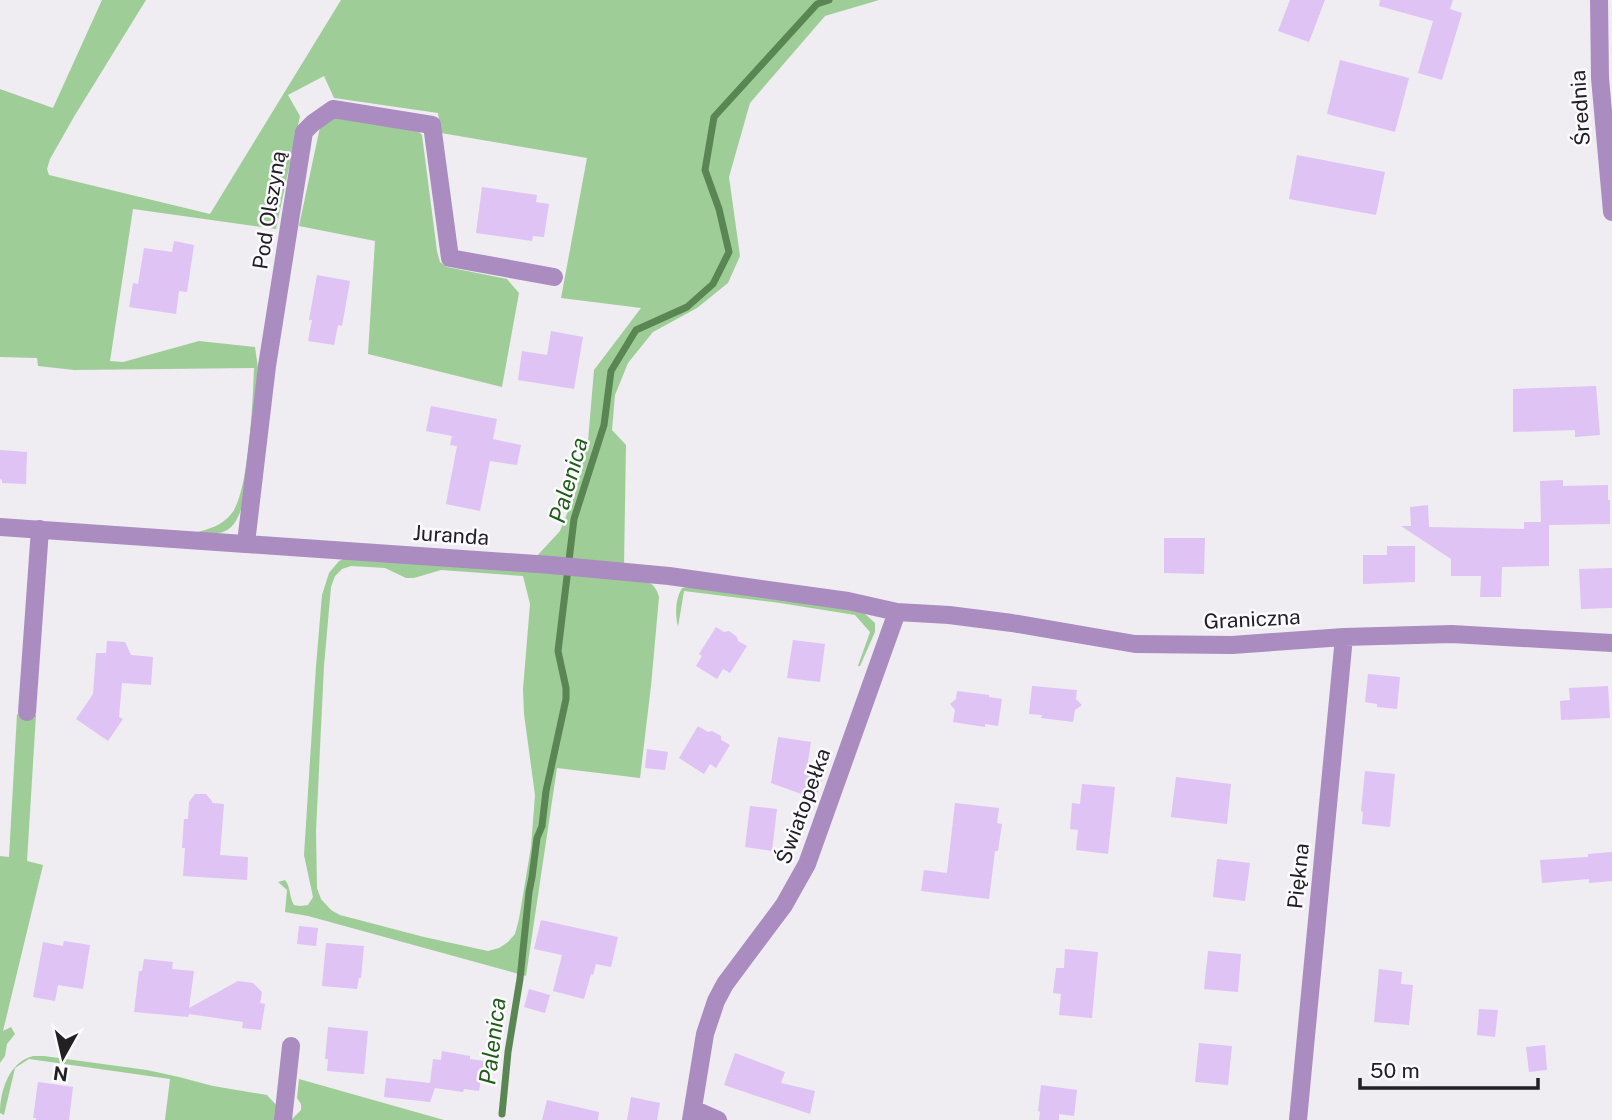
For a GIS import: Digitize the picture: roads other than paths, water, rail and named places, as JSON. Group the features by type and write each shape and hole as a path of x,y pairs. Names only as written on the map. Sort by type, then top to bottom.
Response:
{"street":[{"name":"Średnia","path":"1599,0 1600,78 1612,212"},
{"name":"Pod Olszyną","path":"246,543 267,366 304,132 313,123 332,109 432,125 450,258 554,277"},
{"name":"Juranda","path":"0,527 580,567 669,576 848,601 897,612"},
{"path":"27,712 40,529"},
{"name":"Graniczna","path":"897,612 1012,623 1135,644 1233,645 1344,637 1452,634 1612,643"},
{"name":"Światopełka","path":"692,1115 705,1034 716,1001 725,984 784,905 807,864 897,612"},
{"name":"Piękna","path":"1298,1120 1344,637"},
{"path":"283,1120 291,1046"},
{"path":"692,1115 718,1120"}],"waterway":[{"name":"Palenica","path":"502,1114 537,838 542,826 546,791 566,699 558,651 574,519 604,425 611,371 636,330 687,307 713,284 729,252 719,209 705,170 714,117 817,4 829,0"}]}
